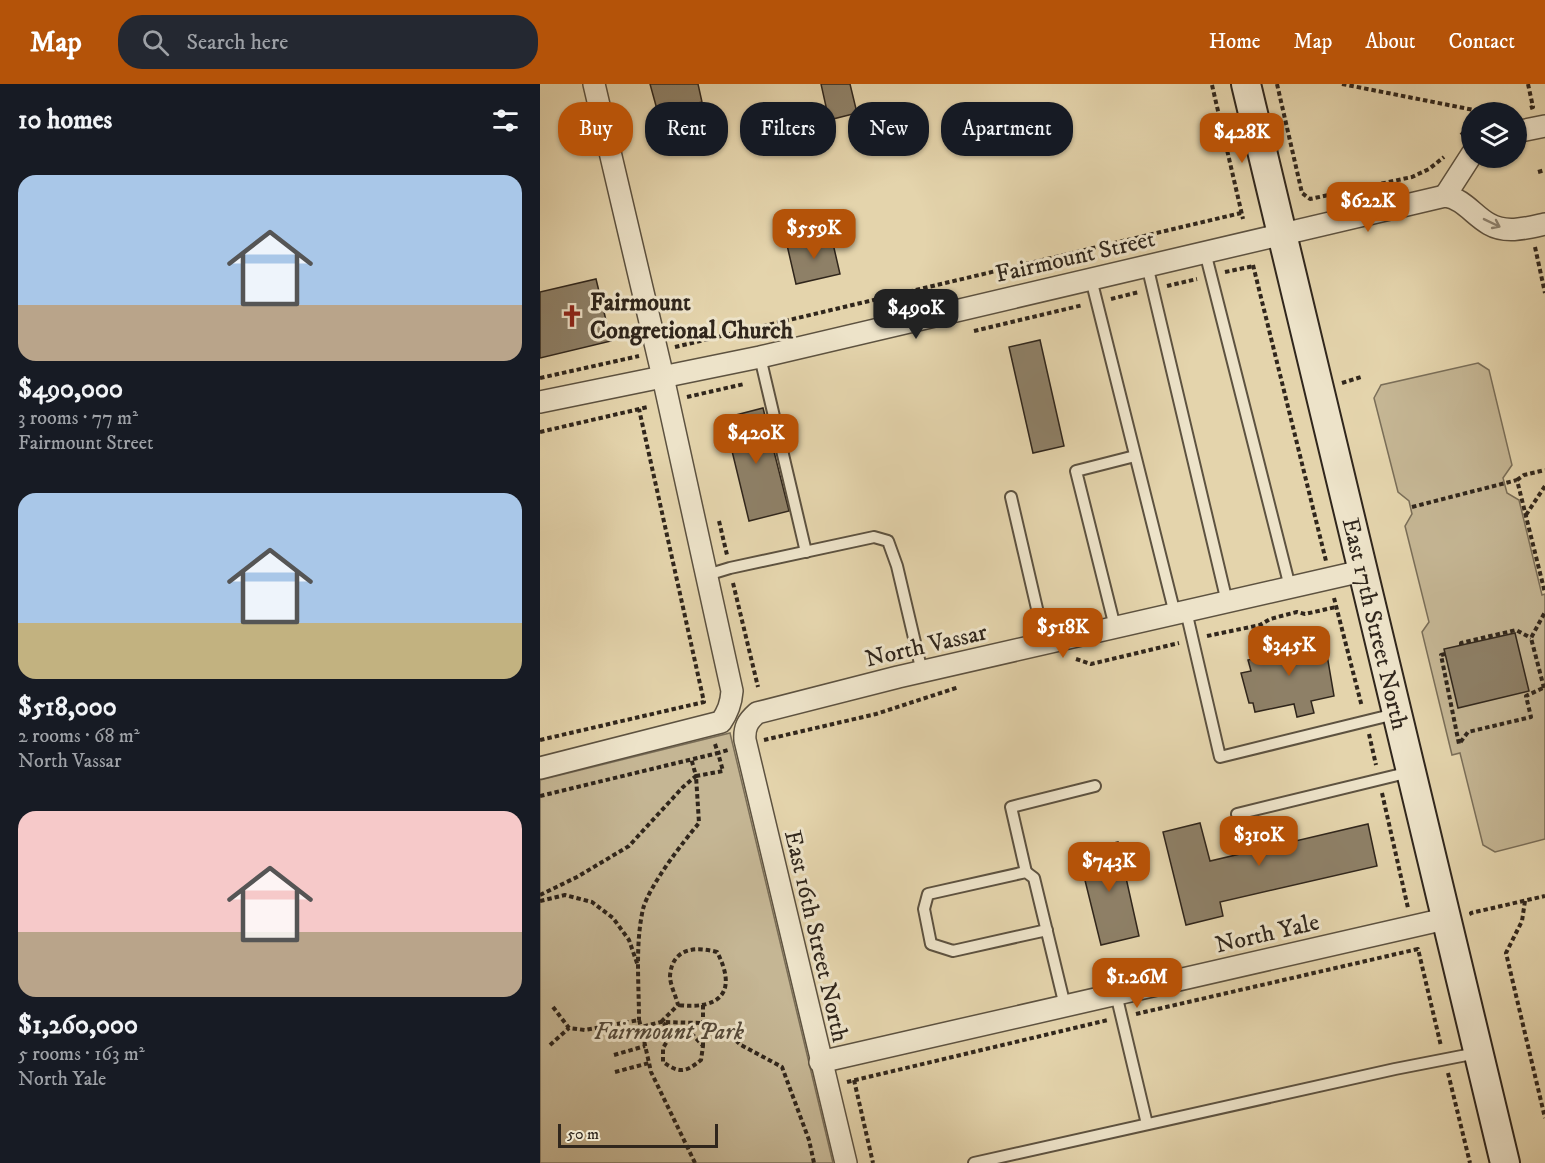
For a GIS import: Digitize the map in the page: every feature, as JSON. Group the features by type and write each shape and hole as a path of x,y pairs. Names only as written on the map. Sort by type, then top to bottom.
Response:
{"street":[{"path":"540,768 721,722 728,712 732,691 663,377 594,84"},
{"name":"East 17th Street North","path":"1246,84 1410,772 1458,916 1478,1053 1505,1163"},
{"path":"1527,130 1545,126"},
{"path":"1463,168 1445,196 1453,197 1465,204 1490,225 1506,229 1539,231"},
{"name":"Fairmount Street","path":"540,402 760,357 1445,196"},
{"name":"North Vassar","path":"749,720 757,714 922,672 1362,571"},
{"name":"East 16th Street North","path":"749,720 744,729 746,745 846,1163"},
{"name":"North Yale","path":"820,1062 1458,916"}],"lane":[{"path":"1205,252 1290,587"},
{"path":"1147,265 1227,602"},
{"path":"1091,279 1135,456 1181,613 1193,639 1220,757 1396,714"},
{"path":"760,357 806,552"},
{"path":"1115,627 1076,471 1135,456"},
{"path":"1011,497 1045,644"},
{"path":"707,575 874,537 888,541 897,566 922,672"},
{"path":"1238,814 1410,772"},
{"path":"1065,1006 1034,878 1026,872 1011,807 1095,786"},
{"path":"1026,872 928,894 924,909 931,944 953,951 1047,930"},
{"path":"1116,994 1146,1125"},
{"path":"974,1163 1004,1160 1146,1125 1478,1053"}],"path":[{"path":"1277,84 1302,193 1310,199 1412,177 1429,169 1446,155"},
{"path":"1342,84 1461,107"},
{"path":"1527,108 1533,107 1528,84"},
{"path":"1212,85 1243,219"},
{"path":"1457,139 1461,135"},
{"path":"1538,172 1545,170"},
{"path":"540,378 1241,213"},
{"path":"1539,231 1545,293"},
{"path":"1252,258 1327,563"},
{"path":"1340,384 1361,377"},
{"path":"1286,398 1295,396"},
{"path":"540,740 704,702 639,409"},
{"path":"1412,507 1517,480 1545,470"},
{"path":"1517,480 1545,593"},
{"path":"1526,515 1545,486"},
{"path":"1334,597 1366,722 1409,910"},
{"path":"1072,657 1091,664 1260,625 1270,619 1297,612 1305,614 1336,607"},
{"path":"1445,654 1441,655 1459,744 1468,732 1531,717 1526,696 1544,688 1531,638 1545,612"},
{"path":"1461,645 1461,643 1516,630 1531,638"},
{"path":"540,795 876,714 964,685"},
{"path":"540,895 577,877 629,846 696,776 723,771 718,753"},
{"path":"691,758 696,776 699,823 683,841 644,906 639,935 639,1020 651,1072 695,1163"},
{"path":"540,901 565,895 592,902 613,918 629,940 639,969"},
{"path":"1458,916 1545,896"},
{"path":"1525,901 1522,921 1506,953 1545,1118"},
{"path":"702,948 717,952 728,982 722,995 711,1003 694,1007 678,1005 670,979 673,962 684,951 702,948"},
{"path":"661,1022 678,1005"},
{"path":"674,1030 663,1048 663,1062 674,1070 689,1070 701,1060 702,1005"},
{"path":"553,1007 569,1028 585,1030 639,1020"},
{"path":"641,1027 661,1022 702,1023 725,1031 741,1045 782,1066 814,1163"},
{"path":"661,1022 674,1030 685,1031 694,1036 703,1046"},
{"path":"550,1045 569,1028"},
{"path":"614,1055 645,1046"},
{"path":"615,1072 649,1064"},
{"path":"854,1080 873,1163"}],"green space":[{"path":"1478,363 1489,370 1512,465 1503,478 1507,493 1519,500 1542,595 1545,594 1545,839 1495,852 1483,845 1460,753 1452,755 1422,632 1429,622 1405,526 1412,514 1409,501 1398,492 1374,398 1381,385"},
{"name":"Fairmount Park","path":"730,733 833,1163 540,1163 540,780"}],"building":[{"path":"650,84 698,84 702,102 655,102"},
{"path":"821,84 850,84 854,102 848,102 848,115 836,118 836,102 825,102"},
{"path":"831,235 840,274 796,284 787,245"},
{"name":"Fairmount Congretional Church","path":"596,279 611,341 540,358 540,292"},
{"path":"1040,340 1064,446 1033,453 1009,347"},
{"path":"763,408 789,511 749,521 724,418"},
{"path":"1515,633 1529,691 1458,708 1444,649"},
{"path":"1307,634 1309,644 1319,641 1321,651 1326,649 1334,696 1311,701 1314,713 1297,717 1294,704 1255,712 1253,703 1249,703 1241,673 1251,671 1248,660 1274,654 1271,643"},
{"path":"1200,823 1210,861 1368,824 1377,866 1220,902 1223,916 1186,925 1163,832"},
{"path":"1118,842 1139,936 1101,945 1078,852"}],"place":[{"name":"Fairmount Congretional Church","path":"572,316"}]}
